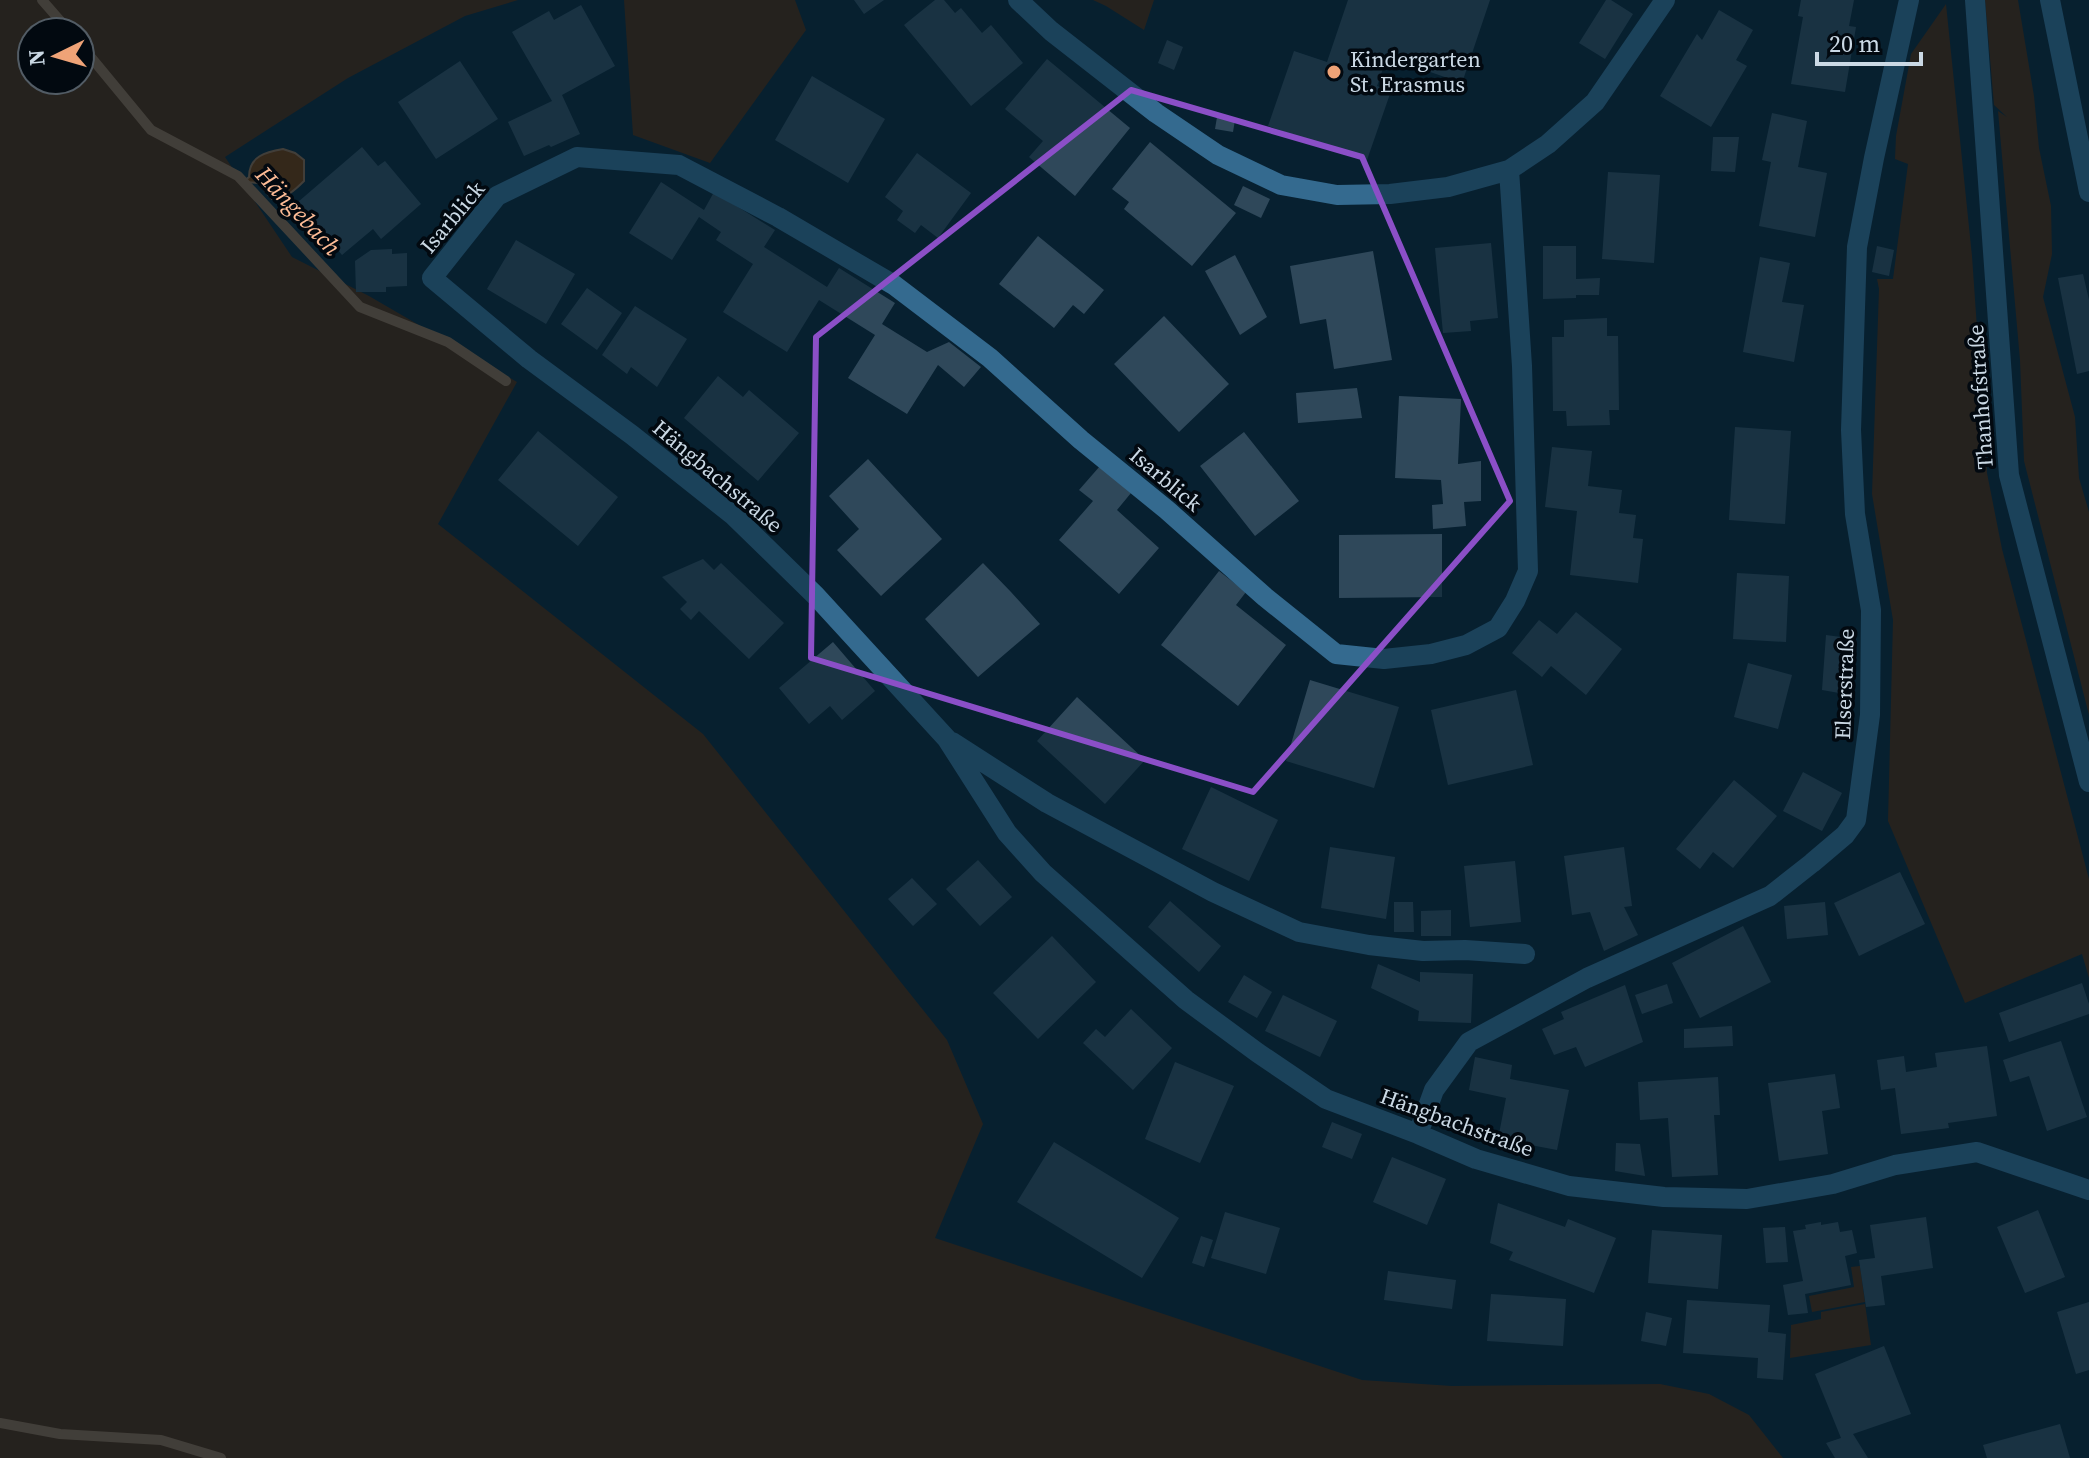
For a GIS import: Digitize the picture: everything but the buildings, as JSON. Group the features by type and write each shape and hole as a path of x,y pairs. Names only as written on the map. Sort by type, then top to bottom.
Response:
{"street":[{"path":"1018,0 1051,31 1156,113 1218,155 1281,185 1337,195 1390,194 1448,187 1509,170 1548,144 1595,102 1665,0"},
{"name":"Elserstraße","path":"1418,1134 1434,1090 1469,1042 1587,978 1770,896 1845,835 1856,820 1870,715 1871,610 1855,514 1851,430 1857,247 1909,0"},
{"name":"Thanhofstraße","path":"1975,0 2009,475 2089,782"},
{"path":"2050,0 2080,111 2089,192"},
{"name":"Isarblick","path":"432,278 497,196 577,157 679,165 778,217 894,285 990,358 1081,440 1336,654 1384,659 1431,654 1466,645 1498,628 1515,601 1528,571 1522,366 1509,170"},
{"name":"Hängbachstraße","path":"432,278 529,359 734,516 816,596 947,739 1007,833 1043,873 1186,1000 1326,1099 1476,1159 1569,1186 1664,1197 1747,1199 1833,1184 1895,1165 1977,1152 2089,1190"},
{"name":"Hängbachstraße","path":"947,739 1047,803 1213,892 1299,932 1423,951 1525,954"}],"highlighted area":[{"path":"1131,90 1362,157 1510,501 1253,792 811,658 816,337"}],"shaded area":[{"path":"0,0 518,0 465,16 348,78 225,157 292,257 369,296 517,382 438,524 703,734 947,1040 983,1124 935,1238 1362,1380 1452,1386 1660,1384 1709,1394 1749,1415 1783,1458 0,1458"},
{"path":"624,0 795,0 806,30 710,163 633,135"},
{"path":"1093,0 1154,0 1144,30"},
{"path":"1985,0 2018,0 2039,148 2051,206 2052,254 2043,297 2075,417 2079,478 2089,512 2089,715 2024,461 2020,360 1998,111 2007,117 1994,105"},
{"path":"1946,4 1972,256 1987,473 2002,549 2089,879 2089,978 2082,954 1965,1003 1888,821 1893,620 1872,494 1877,279 1893,279 1908,164 1895,159 1896,136 1911,54"},
{"path":"283,149 304,160 304,181 296,188 272,199 258,183 243,182 249,177 255,160"},
{"path":"1860,1266 1865,1302 1812,1312 1809,1296 1854,1287 1851,1267"},
{"path":"1865,1304 1871,1345 1790,1358 1791,1325 1821,1319 1821,1312"}],"waterway":[{"name":"Hängebach","path":"42,0 56,16"},
{"name":"Hängebach","path":"96,63 151,130 238,176 360,307 448,342 506,381"},
{"path":"0,1423 60,1434 161,1440 221,1458"}],"place":[{"name":"Kindergarten St. Erasmus","path":"1334,72"}]}
